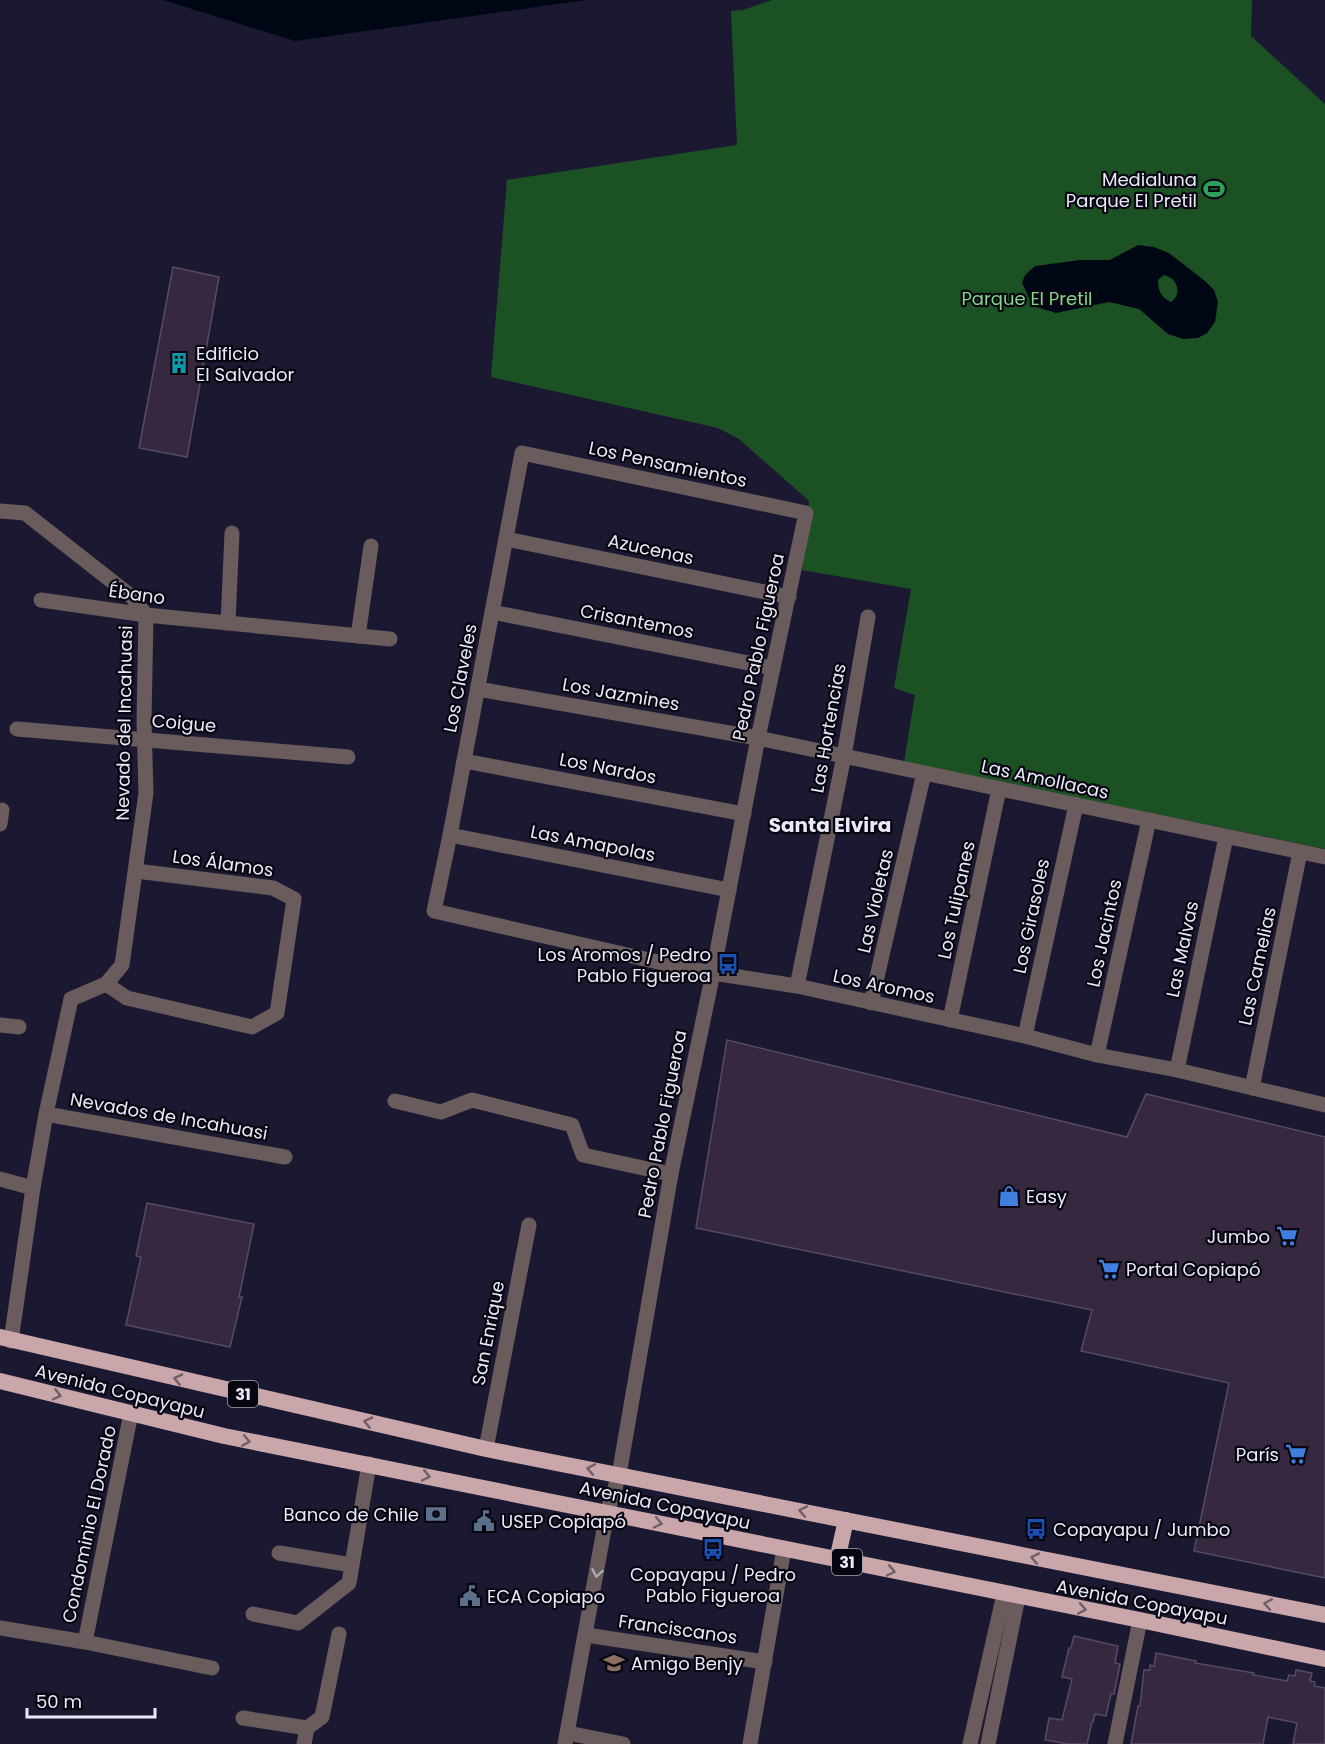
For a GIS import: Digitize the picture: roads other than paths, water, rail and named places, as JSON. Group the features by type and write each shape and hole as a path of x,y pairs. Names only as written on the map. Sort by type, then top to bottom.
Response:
{"highway":[{"name":"Avenida Copayapu","path":"6,1339 486,1449 1325,1615"},
{"name":"Avenida Copayapu","path":"0,1381 224,1436 1325,1659"},
{"path":"837,1560 846,1520"}],"street":[{"name":"Los Pensamientos","path":"522,453 806,513"},
{"name":"Los Claveles","path":"434,911 522,453"},
{"name":"Nevado del Incahuasi","path":"0,511 25,513 132,597 146,615 146,793 122,965 106,984"},
{"name":"Pedro Pablo Figueroa","path":"567,1738 608,1513 619,1475 671,1174 758,738 806,513"},
{"path":"228,623 232,533"},
{"name":"Azucenas","path":"506,539 789,597"},
{"path":"358,636 370,546"},
{"name":"Ébano","path":"41,600 146,615 390,639"},
{"name":"Crisantemos","path":"492,612 773,668"},
{"name":"Las Hortencias","path":"797,986 844,756 868,617"},
{"name":"Los Jazmines","path":"478,689 758,738"},
{"name":"Coigue","path":"17,729 348,757"},
{"name":"Las Amollacas","path":"758,738 1325,857"},
{"name":"Los Nardos","path":"464,761 744,814"},
{"name":"Las Violetas","path":"871,1003 924,773"},
{"name":"Los Tulipanes","path":"950,1020 999,789"},
{"name":"Los Girasoles","path":"1025,1036 1076,805"},
{"name":"Los Jacintos","path":"1097,1055 1149,820"},
{"name":"Las Amapolas","path":"450,835 729,890"},
{"name":"Las Malvas","path":"1177,1070 1226,837"},
{"name":"Las Camelias","path":"1252,1088 1300,852"},
{"name":"Los Álamos","path":"106,984 127,998 252,1027 277,1013 294,899 273,888 136,871"},
{"name":"Los Aromos","path":"434,911 712,973 797,986 1325,1105"},
{"path":"6,1339 46,1114 71,999 106,984"},
{"path":"0,1025 19,1027"},
{"path":"395,1101 441,1112 472,1100 572,1125 583,1155 671,1174"},
{"name":"Nevados de Incahuasi","path":"46,1114 285,1157"},
{"path":"0,1179 33,1188"},
{"name":"San Enrique","path":"486,1449 529,1225"},
{"name":"Condominio El Dorado","path":"85,1642 131,1413"},
{"path":"253,1614 298,1623 349,1582 369,1464"},
{"path":"750,1744 784,1549"},
{"path":"279,1553 352,1564"},
{"path":"970,1744 1011,1595"},
{"path":"988,1744 1011,1595"},
{"path":"1115,1744 1140,1620"},
{"name":"Condominio El Dorado","path":"0,1628 85,1642 212,1668"},
{"path":"304,1744 307,1728 322,1717 339,1634"},
{"name":"Franciscanos","path":"586,1635 765,1662"},
{"path":"243,1718 307,1728"},
{"path":"567,1738 623,1744"}],"place":[{"name":"Medialuna Parque El Pretil","path":"1214,189"},
{"name":"Edificio El Salvador","path":"179,363"},
{"name":"Los Aromos / Pedro Pablo Figueroa","path":"728,964"},
{"name":"Easy","path":"1009,1196"},
{"name":"Jumbo","path":"1287,1236"},
{"name":"Portal Copiapó","path":"1109,1269"},
{"name":"París","path":"1296,1454"},
{"name":"Banco de Chile","path":"436,1514"},
{"name":"USEP Copiapó","path":"484,1521"},
{"name":"Copayapu / Jumbo","path":"1036,1529"},
{"name":"Copayapu / Pedro Pablo Figueroa","path":"713,1549"},
{"name":"ECA Copiapo","path":"470,1596"},
{"name":"Amigo Benjy","path":"614,1663"}],"district":[{"name":"Santa Elvira","path":"830,825"}],"park label":[{"name":"Parque El Pretil","path":"1027,298"}]}
